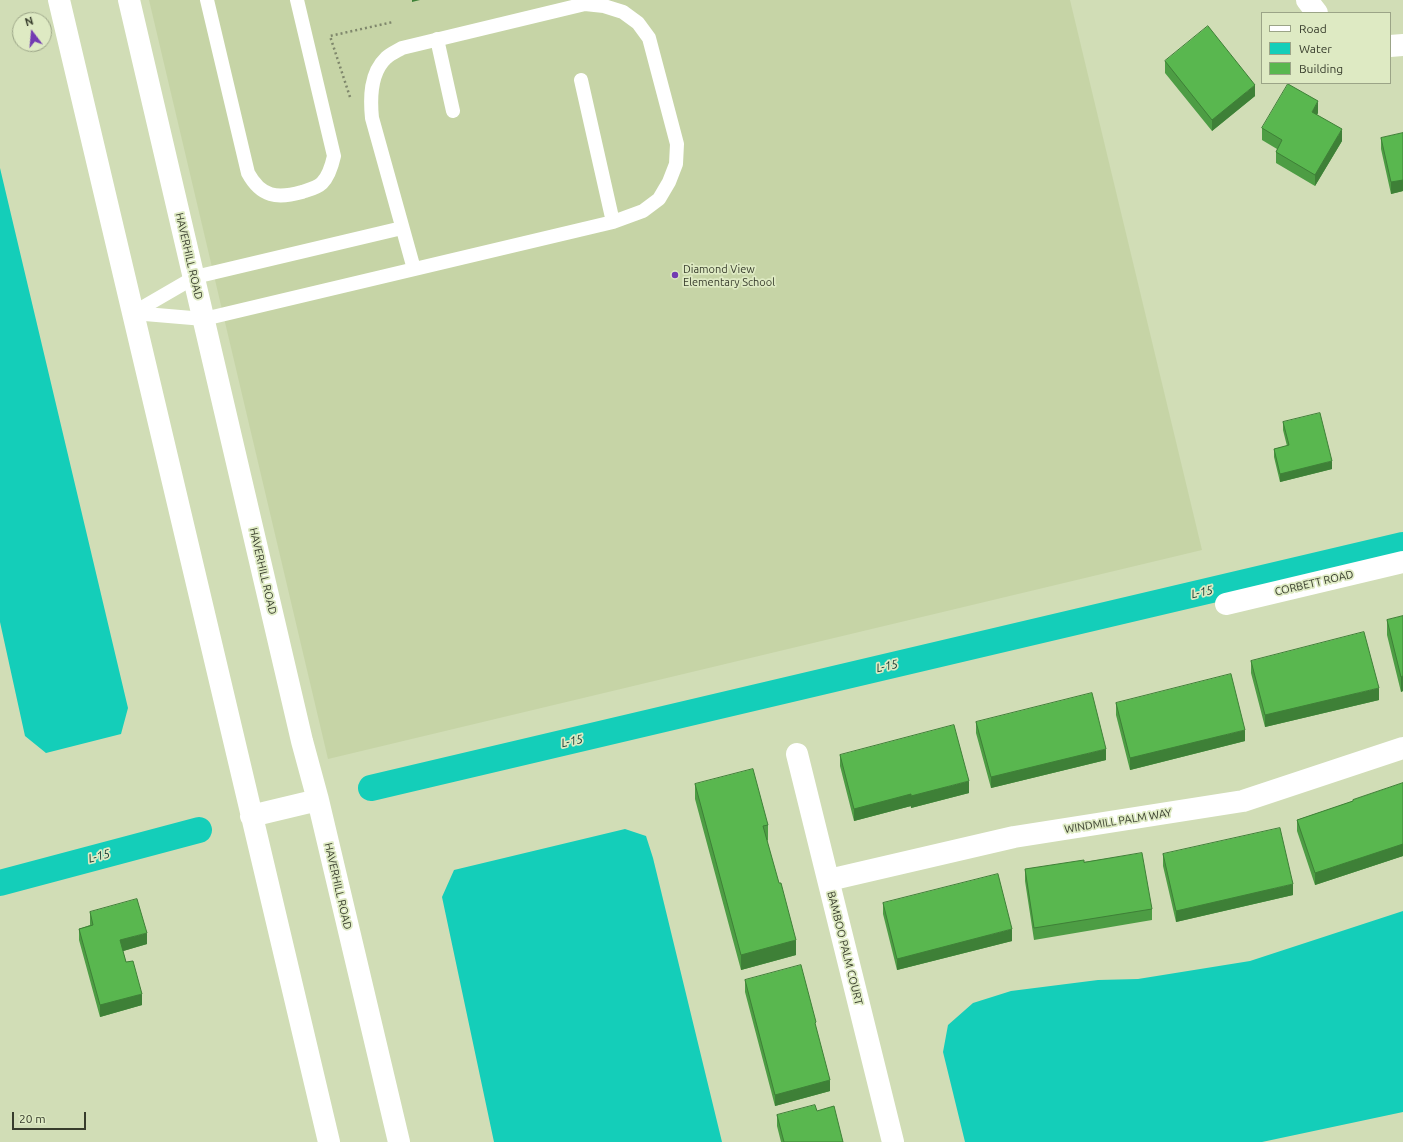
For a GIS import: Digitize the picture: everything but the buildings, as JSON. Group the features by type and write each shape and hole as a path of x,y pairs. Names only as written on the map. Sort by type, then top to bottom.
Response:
{"street":[{"path":"59,0 329,1142"},
{"name":"HAVERHILL ROAD","path":"129,0 302,741 318,800 399,1142"},
{"path":"1307,0 1316,12"},
{"path":"1391,46 1403,46"},
{"name":"CORBETT ROAD","path":"1226,604 1403,562"},
{"name":"WINDMILL PALM WAY","path":"829,880 1014,837 1243,801 1403,748"},
{"name":"BAMBOO PALM COURT","path":"797,754 893,1142"},
{"path":"251,816 318,800"}],"lane":[{"path":"207,0 248,172 254,183 262,191 281,196 308,190 321,184 330,170 334,156 297,0"},
{"path":"133,313 204,319 612,222 643,211 659,199 670,182 676,164 677,144 649,38 638,23 623,12 604,6 585,4 402,48 386,58 374,77 370,98 372,118 414,269"},
{"path":"437,39 453,111"},
{"path":"581,80 612,222"},
{"path":"133,313 194,277 402,228"}],"path":[{"path":"351,100 330,36 393,22"}],"shaded area":[{"name":"Diamond View Elementary School","path":"149,0 1070,0 1202,550 328,759"}],"water":[{"path":"0,168 128,708 121,734 46,753 25,736 0,622"},
{"path":"625,829 646,836 653,858 722,1142 494,1142 442,897 454,870"},
{"path":"1403,911 1403,1112 1262,1142 965,1142 943,1052 948,1025 973,1003 1011,991 1098,980 1138,979 1250,961"}],"waterway":[{"name":"L-15","path":"371,788 1403,545"},
{"name":"L-15","path":"0,883 199,830"}],"place":[{"name":"Diamond View Elementary School","path":"675,275"}]}
